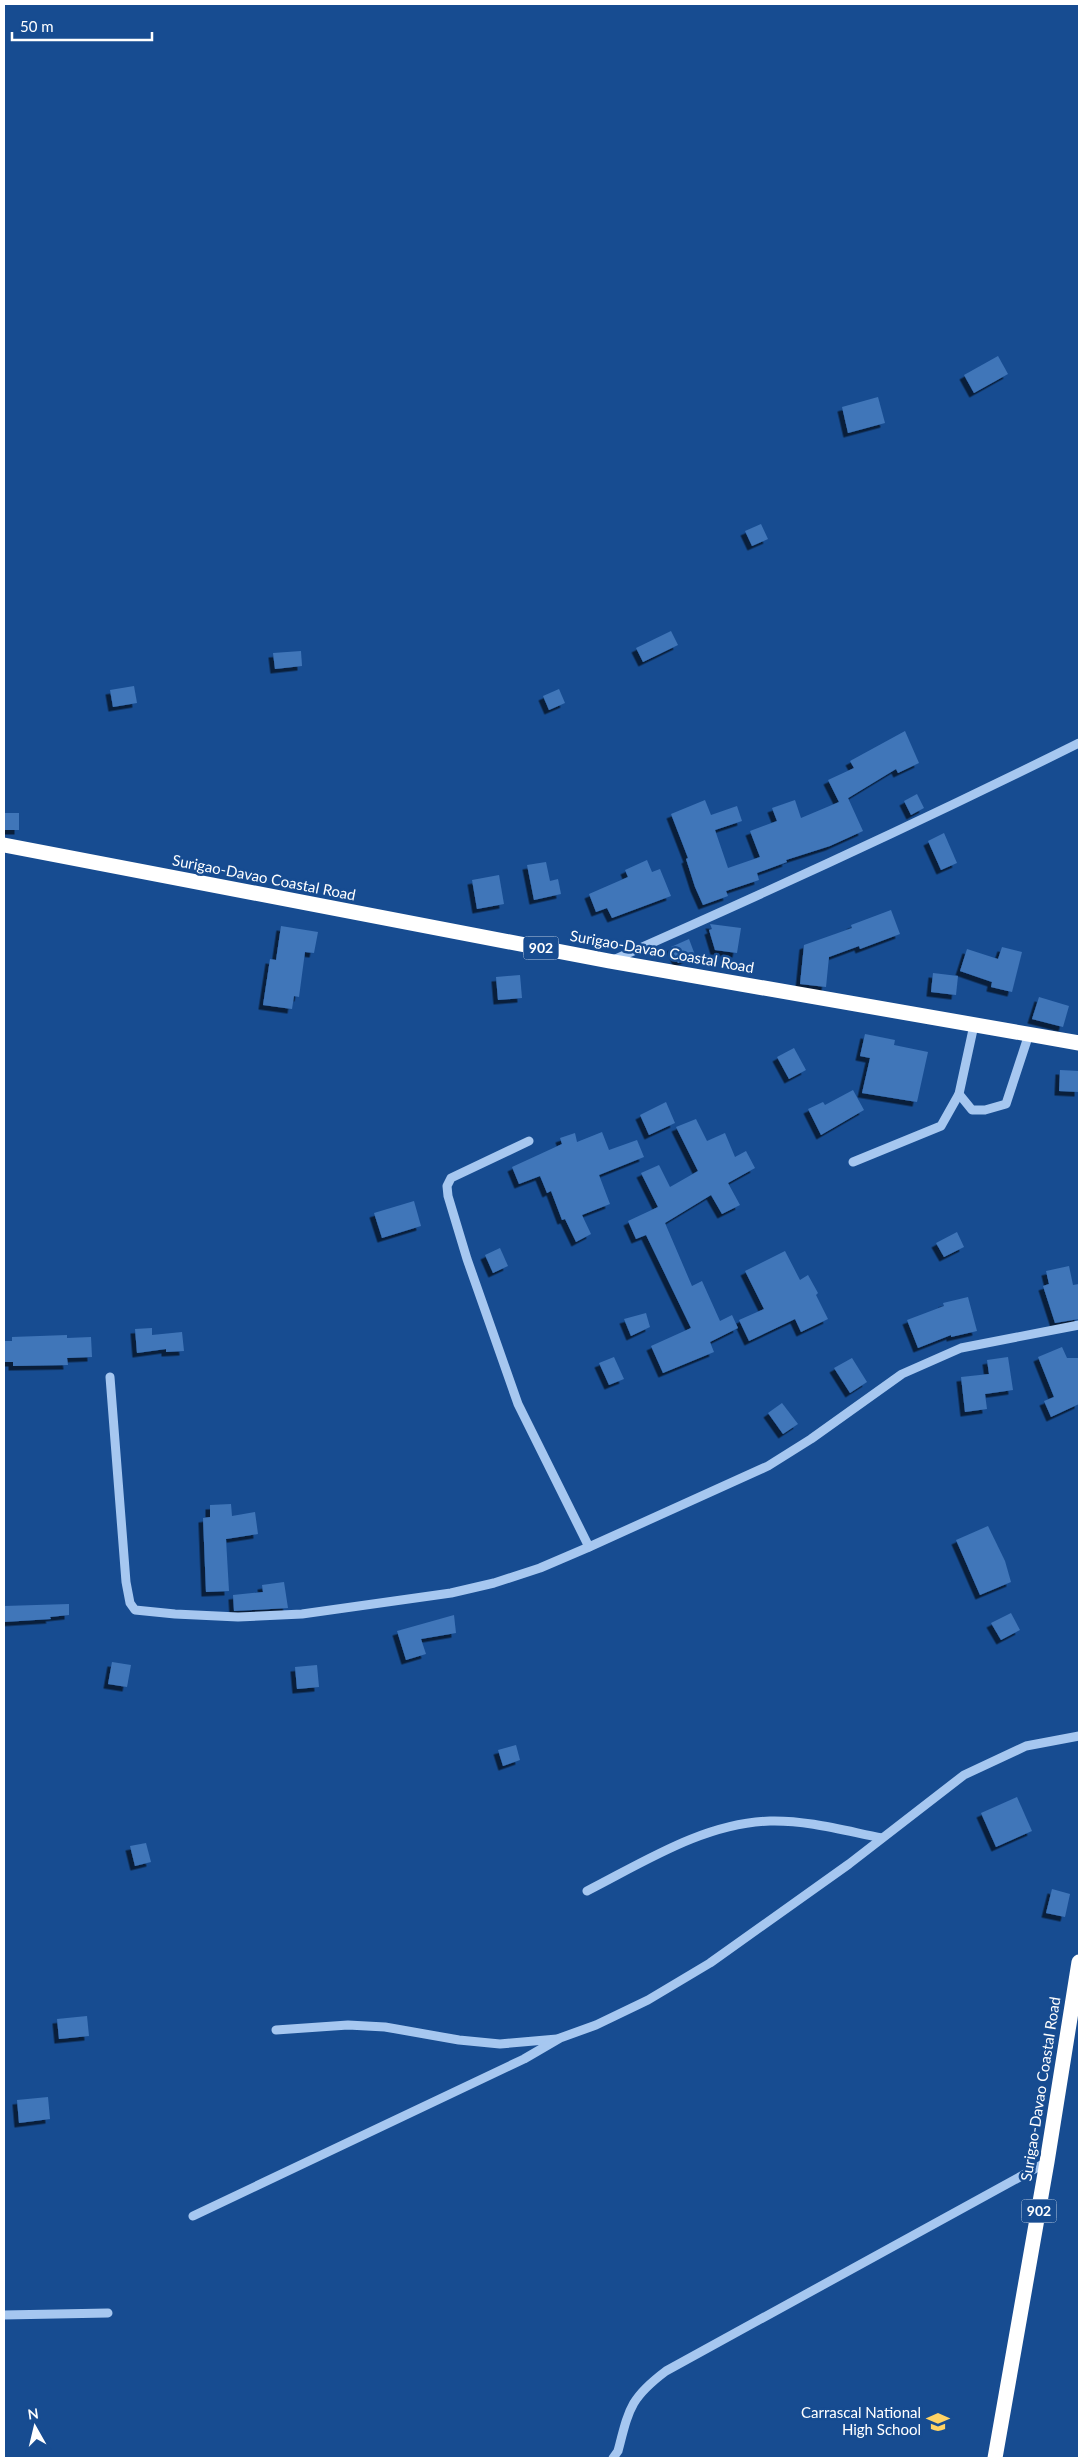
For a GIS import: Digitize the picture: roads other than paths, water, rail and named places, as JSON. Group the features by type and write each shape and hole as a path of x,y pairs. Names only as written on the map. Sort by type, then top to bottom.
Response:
{"highway":[{"name":"Surigao-Davao Coastal Road","path":"4,845 609,961 1079,1043"},
{"name":"Surigao-Davao Coastal Road","path":"996,2458 1079,1962"}],"street":[{"path":"609,961 784,884 952,806 1079,743"},
{"path":"853,1162 942,1126 959,1094 974,1025"},
{"path":"959,1094 972,1110 985,1110 1006,1104 1029,1034"},
{"path":"529,1141 451,1178 447,1186 448,1196 466,1259 518,1404 590,1547"},
{"path":"110,1377 126,1582 128,1599 135,1610 238,1617 302,1614 451,1593 540,1568 768,1466 811,1439 902,1374 961,1348 1079,1325"},
{"path":"193,2216 524,2060 560,2038 648,2000 710,1963 781,1914 964,1776 1026,1746 1079,1736"},
{"path":"587,1891 686,1842 739,1823 772,1821 882,1838"},
{"path":"276,2030 348,2025 385,2027 459,2040 500,2044 560,2038"},
{"path":"613,2458 618,2451 633,2402 643,2388 666,2370 1047,2162"},
{"path":"4,2316 108,2313"}],"place":[{"name":"Carrascal National High School","path":"938,2422"}]}
